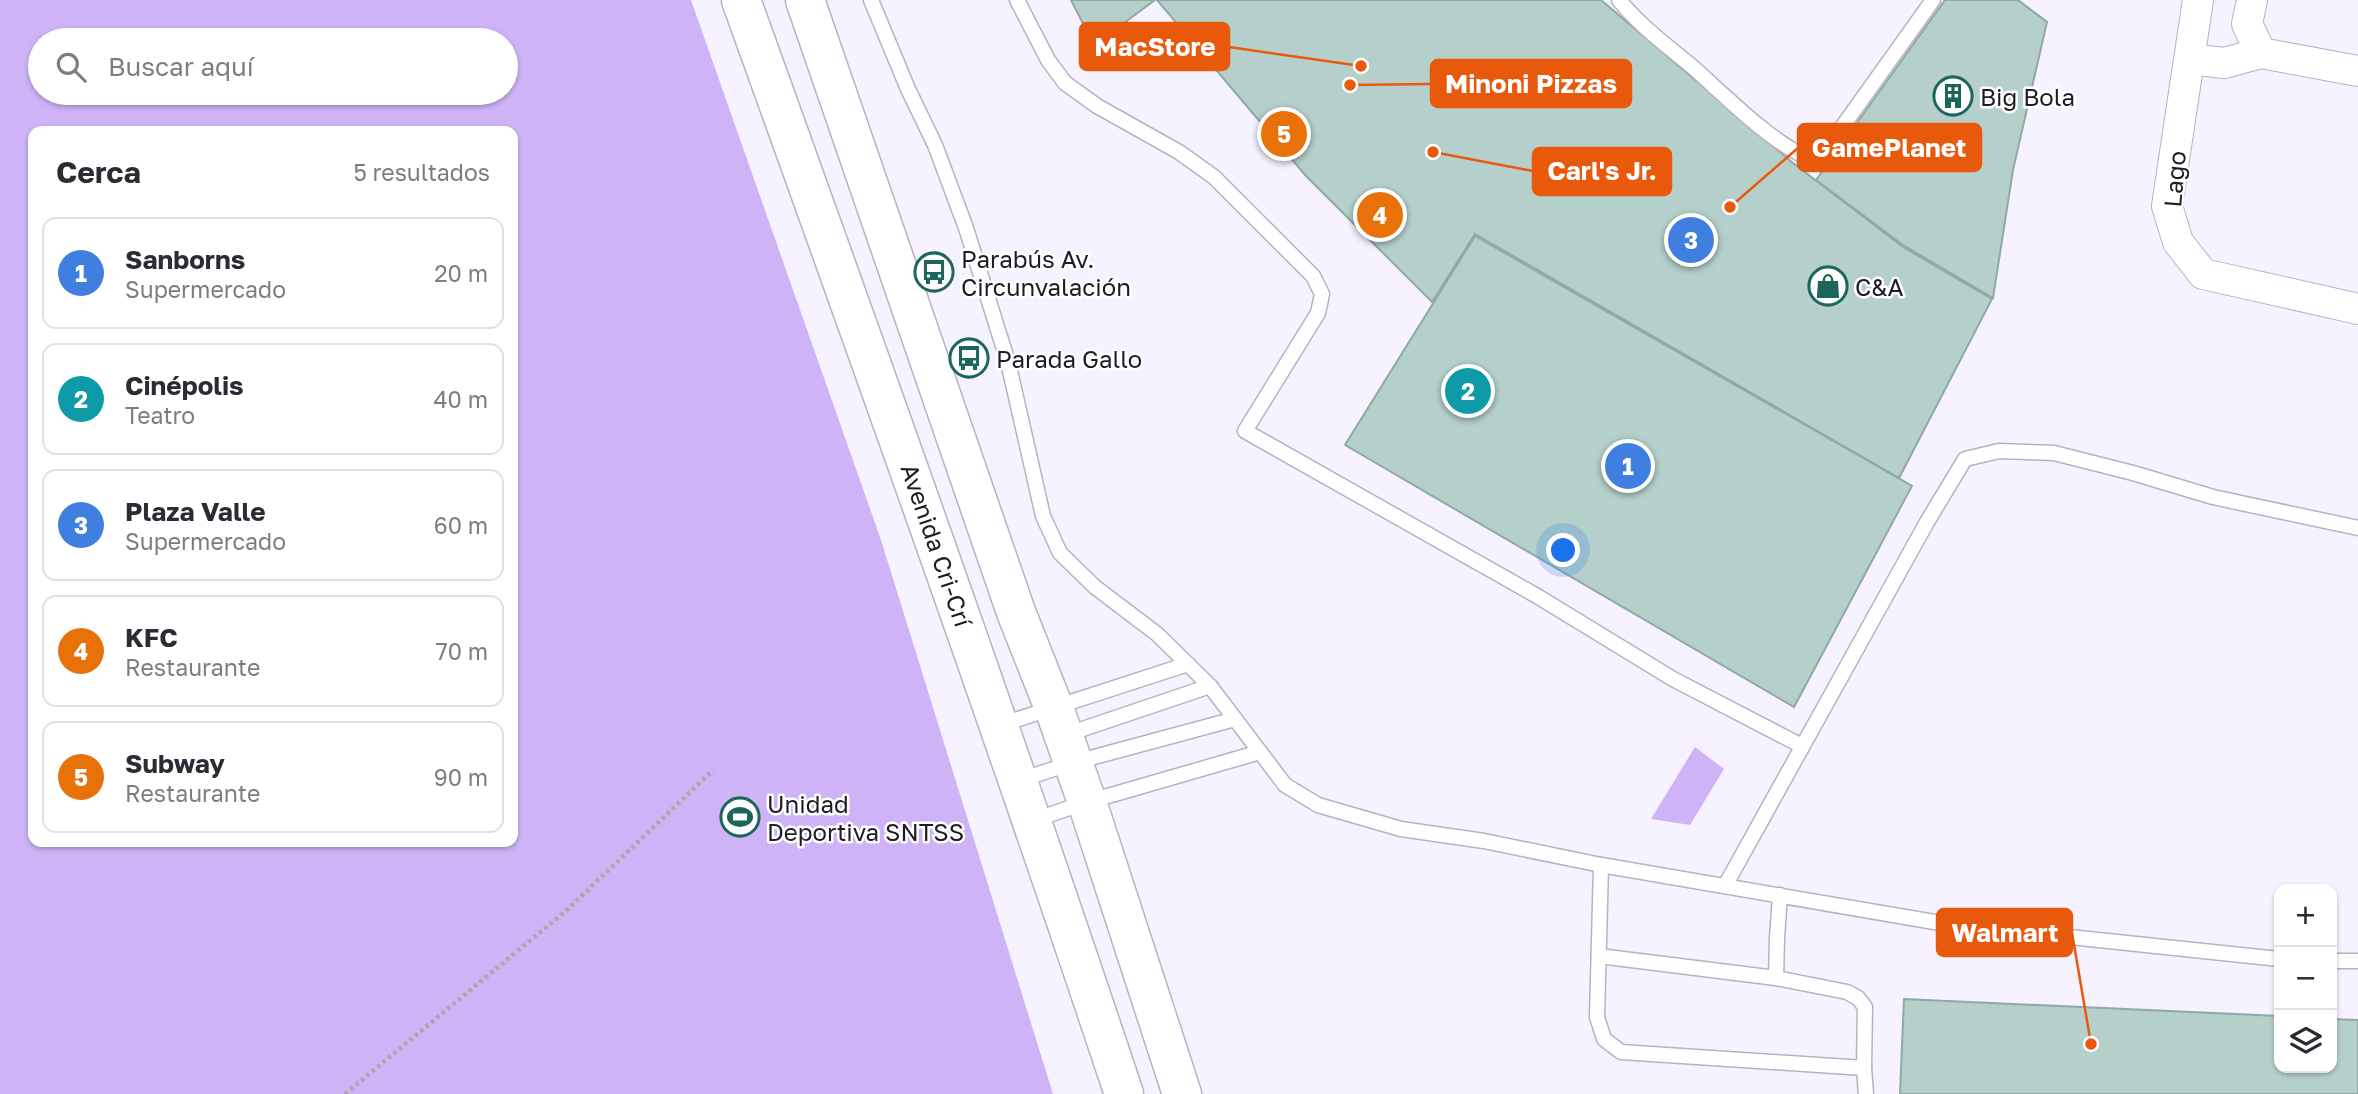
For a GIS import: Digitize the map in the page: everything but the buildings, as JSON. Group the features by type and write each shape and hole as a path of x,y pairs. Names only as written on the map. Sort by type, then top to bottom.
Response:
{"main road":[{"name":"Avenida Cri-Crí","path":"741,0 925,511 1125,1094"},
{"path":"806,0 1016,612 1087,803 1182,1094"},
{"path":"925,511 951,518 990,623 1004,628 1016,612"}],"street":[{"name":"Lago","path":"2198,0 2167,206 2178,242 2203,274 2358,309"},
{"path":"2252,0 2247,24 2261,53"},
{"path":"2190,59 2224,63 2261,53 2358,71"}],"lane":[{"path":"871,0 935,145 966,228 1008,362 1043,516 1060,552 1094,587 1157,634 1210,686 1285,785 1318,806 1401,829 1484,841 1725,886 1946,924 2274,958"},
{"path":"1017,0 1048,60 1065,83 1097,106 1179,152 1214,177 1313,276 1322,294 1318,313 1245,431 1525,589 1673,679 1802,746"},
{"path":"1619,0 1648,32 1745,113 1796,153 1810,158 1825,151 1933,0"},
{"path":"1725,886 1965,459 2000,451 2054,453 2133,472 2213,497 2358,528"},
{"path":"1018,780 1063,735 1188,664"},
{"path":"1063,735 1210,686"},
{"path":"1000,725 1063,735 1235,719"},
{"path":"1033,821 1260,752"},
{"path":"1601,864 1597,1017 1604,1039 1621,1052 1864,1068"},
{"path":"1776,978 1780,895"},
{"path":"1599,956 1776,978 1847,992 1858,998 1864,1007 1866,1094"},
{"path":"2337,961 2358,961"}],"path":[{"path":"345,1094 568,909 713,770"}],"shaded area":[{"name":"Unidad Deportiva SNTSS","path":"0,0 691,0 881,540 1053,1094 0,1094"},
{"path":"1695,747 1724,769 1690,825 1651,819"}],"place":[{"name":"MacStore","path":"1361,66"},
{"name":"Minoni Pizzas","path":"1350,85"},
{"name":"Big Bola","path":"1953,96"},
{"name":"Subway","path":"1284,134"},
{"name":"Carl's Jr.","path":"1433,152"},
{"name":"GamePlanet","path":"1730,207"},
{"name":"KFC","path":"1380,215"},
{"name":"Plaza Valle","path":"1691,240"},
{"name":"Parabús Av. Circunvalación","path":"934,272"},
{"name":"C&A","path":"1828,286"},
{"name":"Parada Gallo","path":"969,358"},
{"name":"Cinépolis","path":"1468,391"},
{"name":"Sanborns","path":"1628,466"},
{"name":"Unidad Deportiva SNTSS","path":"740,817"},
{"name":"Walmart","path":"2091,1044"}]}
